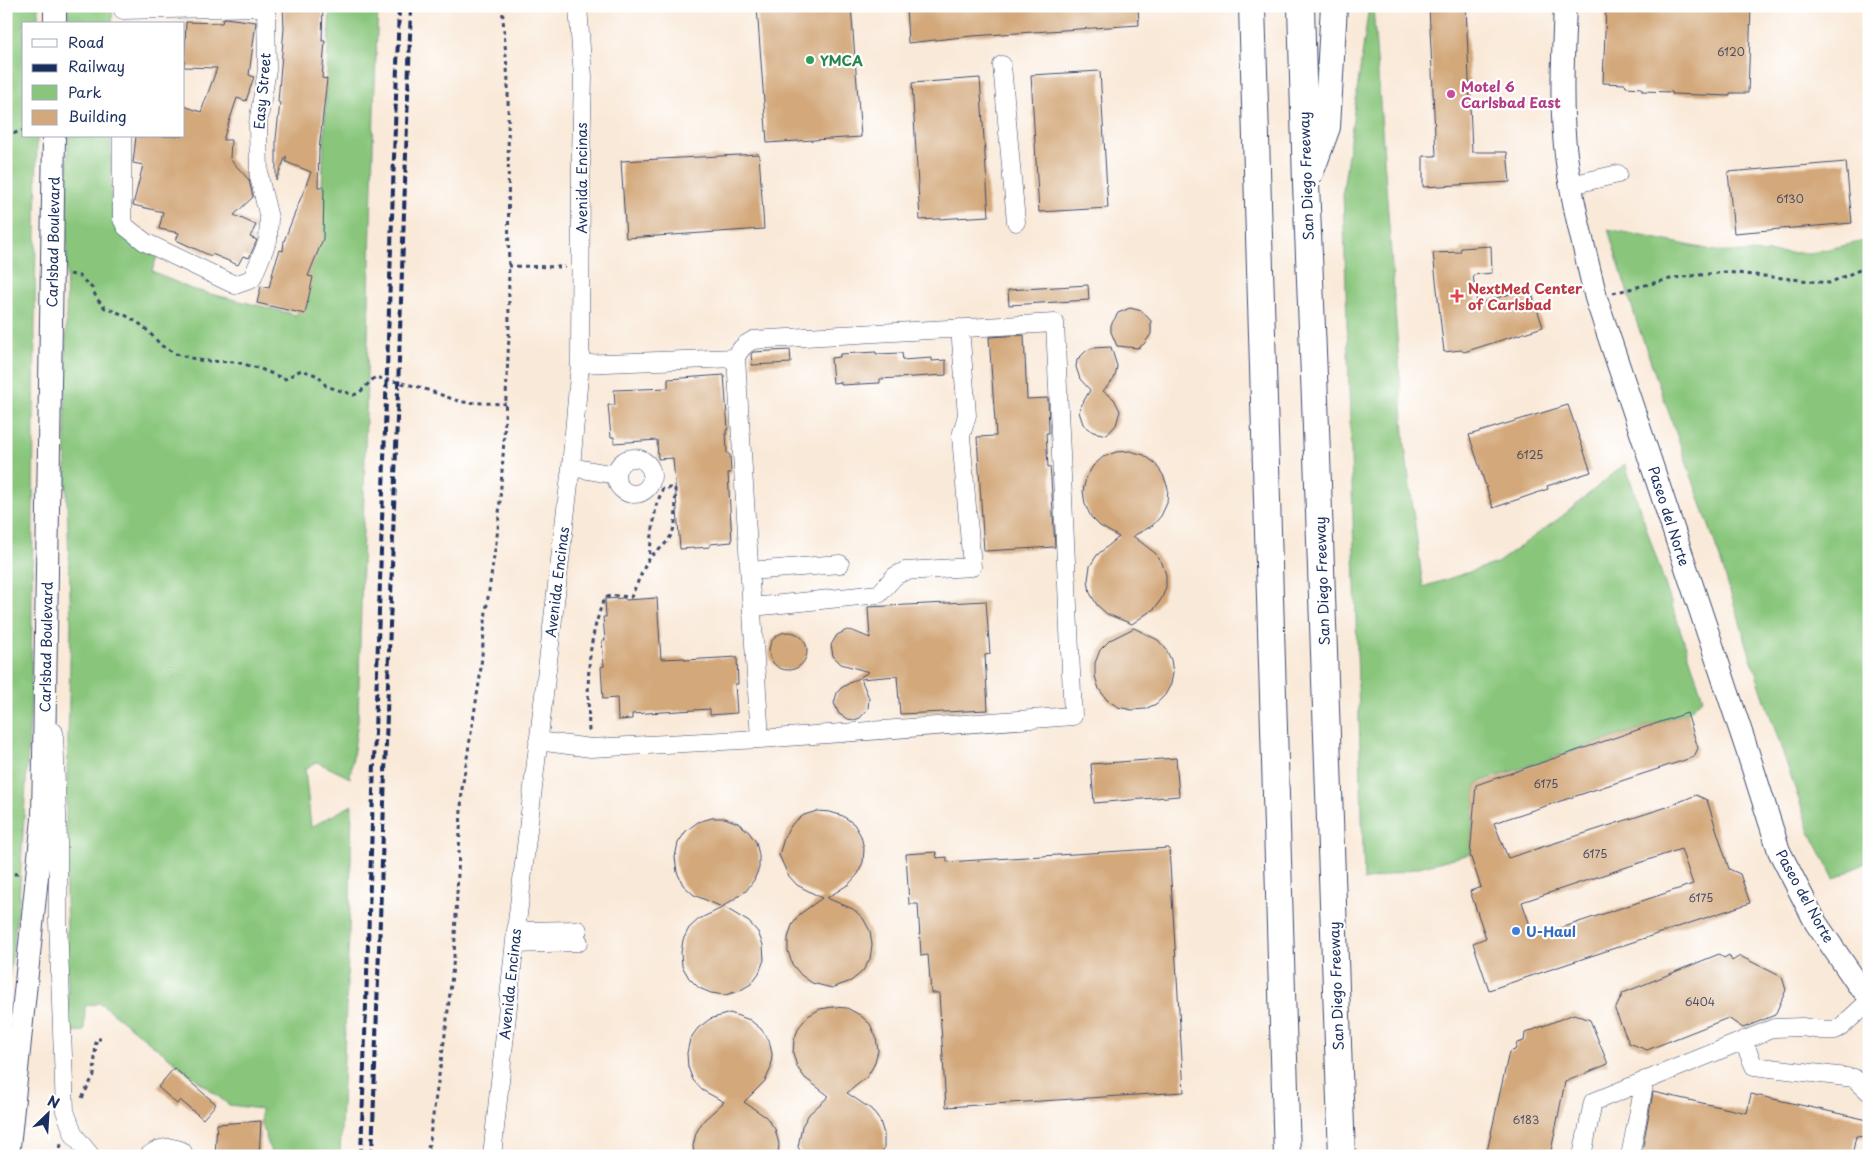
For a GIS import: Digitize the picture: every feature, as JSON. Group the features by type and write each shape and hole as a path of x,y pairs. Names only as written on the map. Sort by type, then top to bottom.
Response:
{"highway":[{"path":"1252,6 1287,1156"},
{"name":"San Diego Freeway","path":"1302,6 1306,184 1342,1156"},
{"path":"1306,184 1327,127 1334,6"}],"main road":[{"path":"55,6 55,22"},
{"name":"Paseo del Norte","path":"1565,6 1562,80 1566,155 1596,298 1747,750 1778,851 1816,923 1857,983 1869,996"},
{"name":"Carlsbad Boulevard","path":"8,1156 43,819 54,138"}],"street":[{"name":"Avenida Encinas","path":"492,1156 580,364 583,77 578,6"},
{"path":"123,13 266,7"},
{"name":"Easy Street","path":"122,138 122,219 126,227 145,242 235,285 252,279 268,240 269,218 258,176 258,123 267,70 266,7"},
{"path":"1002,65 1016,222"},
{"path":"1571,185 1618,174"},
{"path":"538,742 592,748 760,739 1073,716 1055,323 753,340 742,347 736,358 760,739"},
{"path":"752,607 879,594 895,576 905,571 972,567 961,436 967,415 960,328"},
{"path":"580,364 736,358"},
{"path":"570,467 615,474"},
{"path":"47,534 58,831 58,921 65,1112 74,1135 91,1156"},
{"path":"749,571 840,564"},
{"path":"515,937 578,936"},
{"path":"1582,1156 1592,1102 1774,1028 1802,1027 1835,1030 1869,1001"},
{"path":"1743,1040 1754,1066 1854,1078 1869,1092"},
{"path":"1630,1156 1645,1080"},
{"path":"148,1156 157,1149 172,1147 182,1151 185,1156"}],"path":[{"path":"426,1156 447,1019 454,957 462,789 480,677 486,611 498,528 509,336 508,81 502,6"},
{"path":"6,136 22,131"},
{"path":"508,266 581,268"},
{"path":"1596,298 1674,278 1726,272 1828,283 1869,266"},
{"path":"53,270 79,276 92,288 97,299 105,308 125,315 143,326 162,346 176,354 203,361 236,362 258,368 284,379 301,370 319,376 326,386 354,396 375,377 419,387 461,402 506,404"},
{"path":"590,737 588,660 592,635 601,607 608,597 631,597 649,557 658,498 663,488 675,488 676,524 673,532 660,550 649,557"},
{"path":"79,1103 94,1075 96,1039 101,1039"}],"green space":[{"path":"6,6 38,6 38,22 22,22 22,138 37,138 31,700 19,899 6,1003 6,347 9,347 9,331 6,330"},
{"path":"68,6 113,6 112,22 68,22"},
{"path":"330,6 378,6 358,721 350,778 317,762 305,769 311,827 352,805 340,1156 272,1156 261,1121 261,1109 229,1105 100,1003 85,1006 84,1031 69,1032 65,853 71,624 65,437 68,138 111,138 111,205 115,221 157,257 152,271 191,289 297,315 320,231"},
{"path":"1369,6 1373,6 1405,447 1423,587 1497,563 1561,517 1625,464 1703,698 1687,713 1480,782 1476,785 1470,854 1364,881 1343,190"},
{"path":"1608,229 1722,252 1810,253 1869,240 1869,861 1834,879 1810,832 1758,680 1714,540 1637,323"}],"building":[{"path":"283,6 323,6 322,41 325,41 322,78 327,79 319,150 318,187 324,187 323,239 308,276 313,277 305,314 257,303 261,286 269,288 280,250 283,251 284,241 311,172 286,162 286,156 276,180 276,139 284,28"},
{"path":"851,6 861,137 767,143 757,7"},
{"path":"906,6 1138,6 1139,25 972,36 908,43"},
{"name":"Motel 6 Carlsbad East","path":"1429,6 1466,6 1472,152 1507,152 1510,182 1423,187 1423,156 1436,156"},
{"path":"1606,6 1751,6 1748,93 1730,93 1730,96 1672,94 1672,92 1642,91 1642,88 1626,87 1625,84 1603,83"},
{"path":"223,19 256,22 249,75 254,77 246,101 237,98 223,140 231,140 230,159 249,180 253,197 234,215 256,225 250,237 257,240 249,258 243,256 238,265 212,254 211,256 176,240 179,233 159,229 163,212 133,205 143,165 133,163 136,138 185,138 185,106 201,112 217,68 185,67 186,22 222,23"},
{"path":"1100,71 1108,208 1039,212 1031,75"},
{"path":"980,78 989,216 920,220 912,83"},
{"path":"759,154 764,229 626,238 621,161"},
{"path":"1846,162 1852,223 1734,233 1728,172"},
{"name":"NextMed Center of Carlsbad","path":"1491,246 1492,273 1473,275 1477,304 1530,288 1543,327 1464,352 1461,350 1444,352 1433,253 1460,252 1461,248"},
{"path":"1088,285 1089,300 1009,305 1008,290"},
{"path":"1130,308 1142,311 1151,321 1151,334 1144,344 1138,348 1117,346 1111,332 1111,325 1118,313"},
{"path":"1024,335 1027,399 1048,398 1049,433 1046,433 1055,547 984,551 977,437 996,436 989,337"},
{"path":"1111,347 1117,366 1116,373 1114,379 1103,391 1114,399 1120,411 1116,425 1107,435 1093,432 1083,424 1079,412 1090,390 1080,379 1076,367 1077,360 1086,351 1092,348"},
{"path":"790,350 791,363 752,365 751,354 753,352"},
{"path":"876,352 876,354 902,353 903,360 932,358 932,361 946,360 946,375 880,379 880,383 841,385 841,382 833,383 831,358 840,357 840,354"},
{"path":"724,375 728,430 726,430 727,453 730,455 731,473 728,473 732,542 710,544 710,547 680,549 673,458 658,459 657,440 614,443 614,437 611,437 608,405 615,405 614,390 668,388 668,379"},
{"path":"1568,405 1591,472 1547,486 1548,489 1493,508 1469,435"},
{"path":"1130,451 1144,455 1155,463 1163,475 1168,488 1167,503 1161,516 1152,526 1133,536 1155,553 1162,563 1166,575 1166,587 1162,598 1155,608 1132,624 1107,614 1097,605 1090,593 1088,580 1090,566 1097,555 1119,537 1100,526 1091,517 1085,504 1083,491 1086,478 1093,466 1103,457 1116,452"},
{"path":"624,598 626,600 657,598 661,659 685,658 685,660 737,657 738,684 735,684 737,713 710,715 710,709 632,714 632,719 618,720 617,698 603,699 601,667 604,666 602,640 605,640 603,617 606,617 605,599"},
{"path":"986,601 990,654 985,655 988,710 900,714 897,676 861,679 869,698 868,709 860,718 854,720 839,714 834,703 837,693 841,688 869,672 841,664 833,656 831,645 837,635 847,630 870,638 868,607"},
{"path":"1134,628 1158,640 1166,649 1171,660 1173,673 1171,684 1165,695 1156,704 1145,709 1132,710 1118,707 1107,700 1099,689 1095,676 1095,663 1100,650 1110,640"},
{"path":"788,632 801,638 807,651 801,664 788,670 775,664 769,651 775,638"},
{"path":"1687,713 1698,748 1694,757 1494,823 1508,858 1667,807 1696,795 1707,800 1729,869 1740,874 1750,903 1489,990 1473,943 1486,938 1470,891 1481,887 1470,855 1476,785","holes":["1681,849 1693,884 1534,937 1522,902"]},
{"path":"1176,758 1179,796 1094,803 1091,764"},
{"path":"817,811 843,816 854,824 861,836 864,849 863,862 858,874 849,884 827,898 853,909 863,918 870,931 872,945 870,959 862,972 851,981 832,988 812,983 801,975 792,964 788,951 788,938 792,925 800,914 822,898 797,885 788,875 779,855 785,835 793,823 804,815"},
{"path":"712,818 725,818 738,823 748,831 756,842 759,855 759,868 754,880 746,891 722,907 694,895 683,885 677,872 675,857 678,843 686,831 698,822"},
{"path":"1169,848 1184,1092 946,1107 939,993 931,993 928,955 921,956 918,904 909,904 906,854 936,852 937,858 947,857 947,862"},
{"path":"724,907 749,922 758,932 763,945 764,960 759,973 751,984 739,991 725,995 711,993 699,988 689,978 682,966 681,953 683,940 689,928 699,919"},
{"path":"1719,954 1724,958 1729,955 1732,961 1740,956 1782,977 1786,990 1775,1015 1743,1028 1728,1018 1647,1050 1629,1043 1615,1010 1623,993"},
{"path":"833,1007 847,1008 860,1015 870,1024 876,1037 878,1051 874,1065 867,1077 847,1093 871,1109 880,1121 884,1134 884,1148 881,1156 803,1156 798,1147 802,1126 809,1114 829,1096 805,1078 797,1067 793,1053 794,1040 799,1027 808,1016 820,1009"},
{"path":"730,1013 750,1020 761,1029 769,1040 772,1054 771,1068 765,1081 744,1102 766,1117 775,1129 779,1144 778,1156 694,1156 693,1146 696,1133 703,1121 724,1102 702,1090 693,1080 688,1067 687,1053 690,1039 698,1028 710,1019"},
{"path":"1574,1014 1590,1020 1608,1064 1565,1082 1550,1156 1486,1156 1509,1052 1515,1050 1517,1043 1524,1041 1525,1033"},
{"path":"174,1068 216,1104 203,1119 180,1100 177,1104 158,1087"},
{"path":"1653,1092 1747,1113 1751,1094 1868,1120 1864,1137 1856,1136 1852,1156 1641,1156"},
{"path":"261,1121 259,1156 215,1156 217,1124"}],"railway":[{"path":"361,1156 399,6"},
{"path":"372,1156 411,6"}],"place":[{"name":"YMCA","path":"810,60"},
{"name":"Motel 6 Carlsbad East","path":"1451,94"},
{"name":"NextMed Center of Carlsbad","path":"1457,296"},
{"name":"U-Haul","path":"1516,931"}]}
